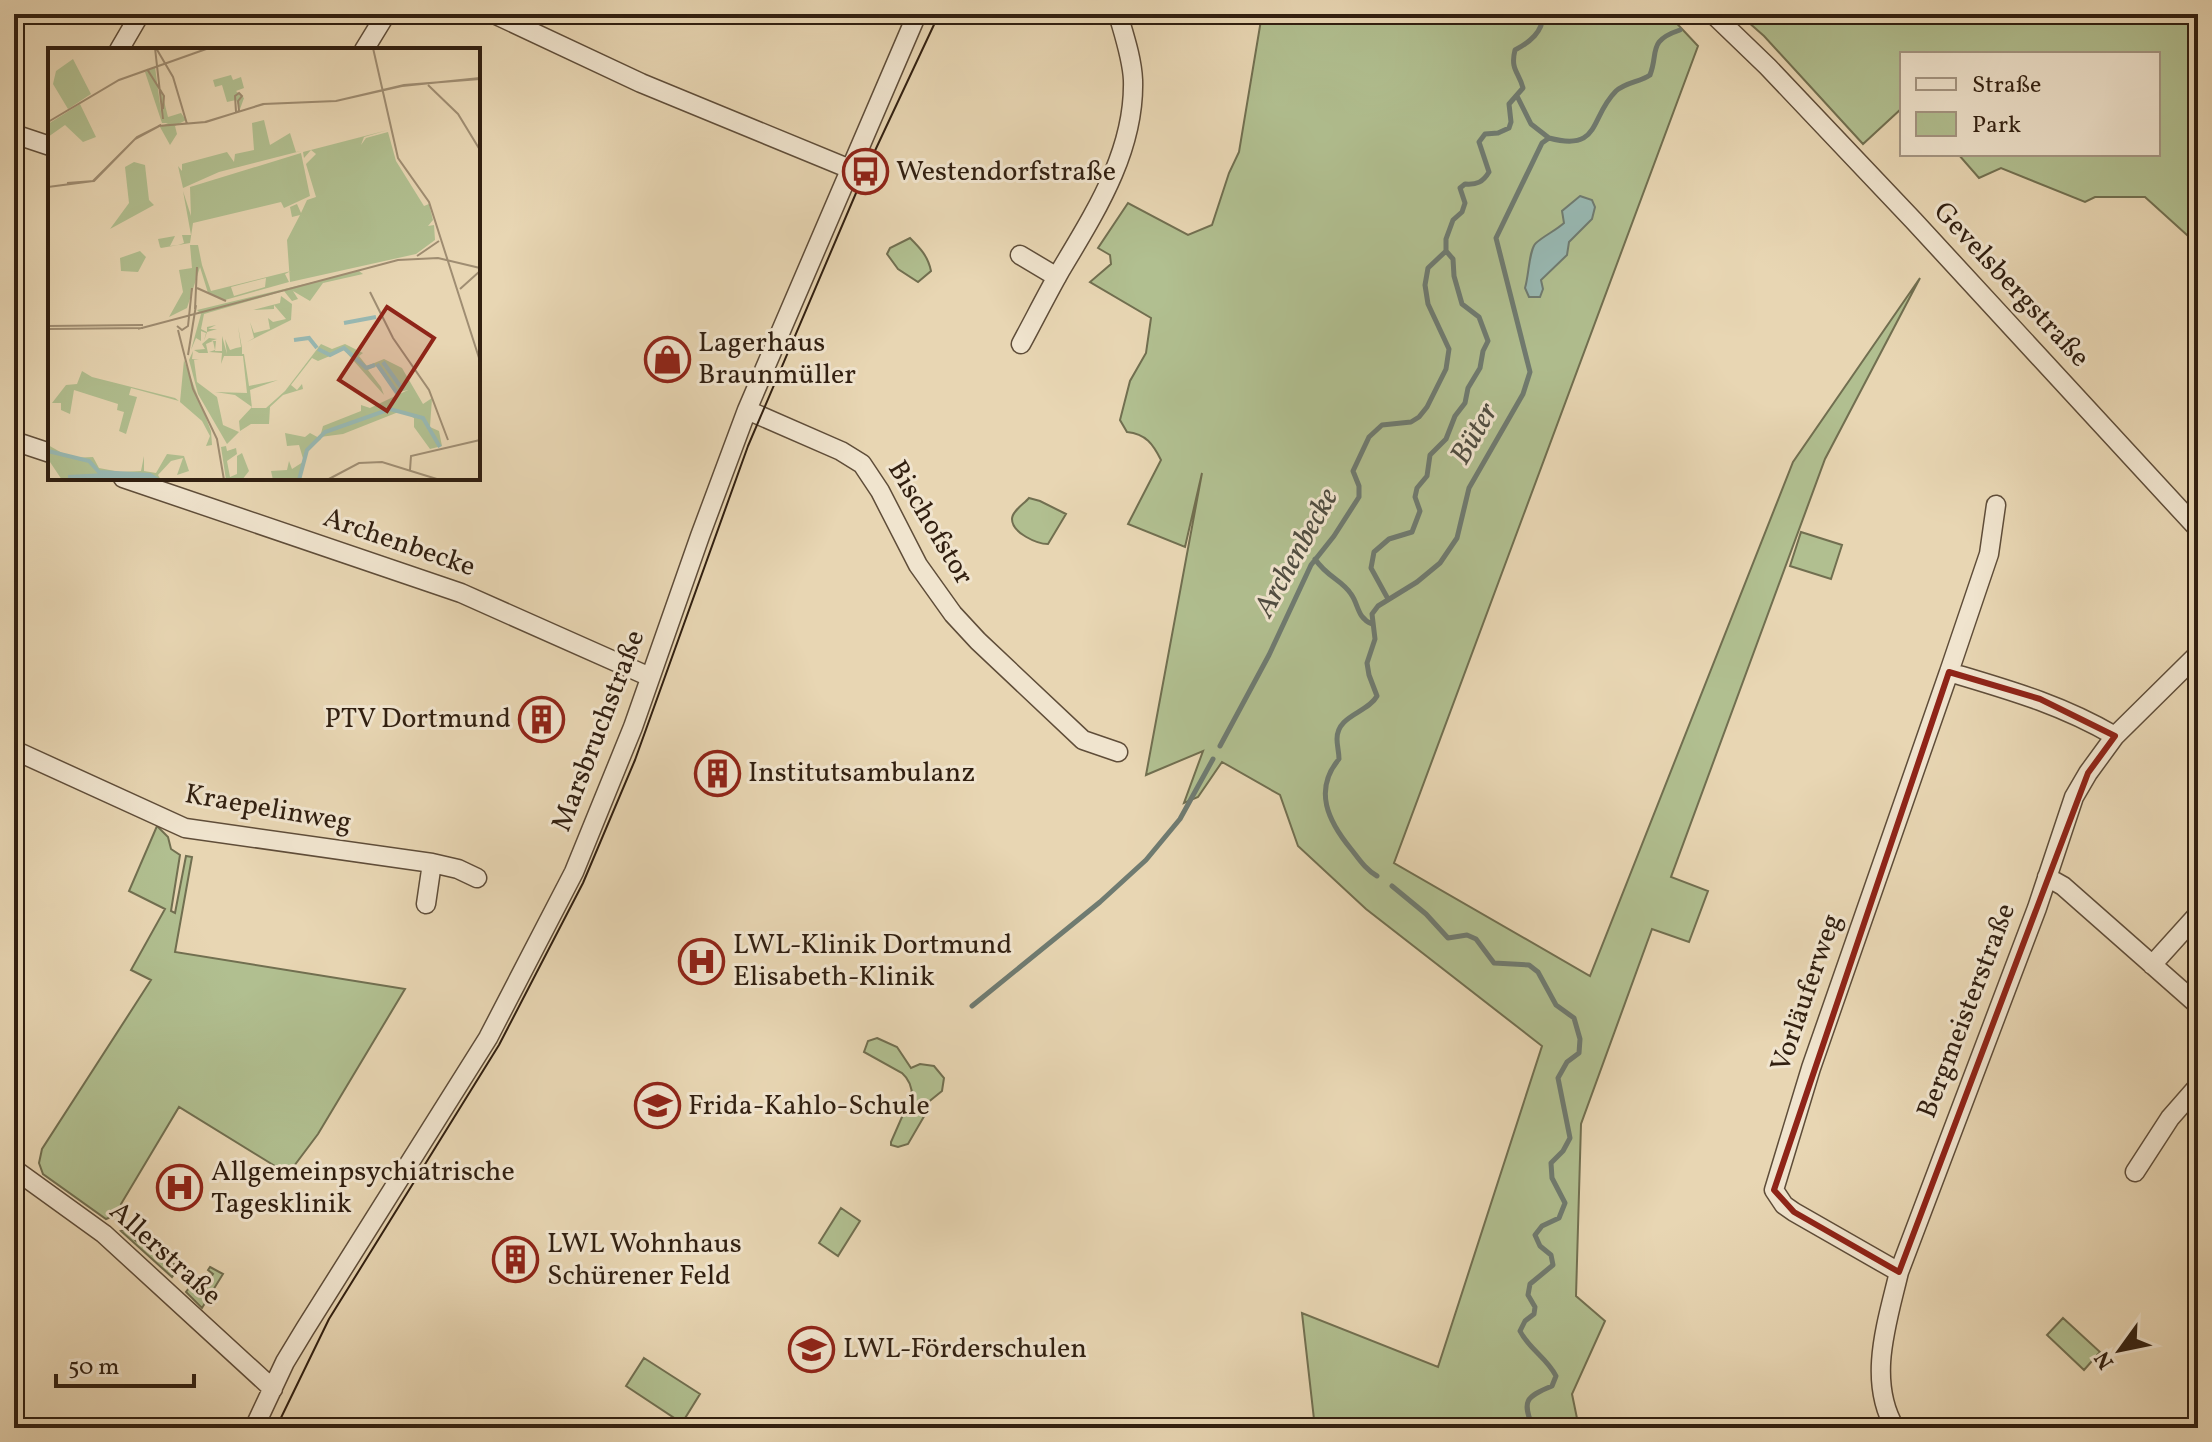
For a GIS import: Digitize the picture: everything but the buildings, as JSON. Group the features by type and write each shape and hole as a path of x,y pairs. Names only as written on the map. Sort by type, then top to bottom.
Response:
{"street":[{"path":"120,48 140,14"},
{"path":"365,48 386,14"},
{"path":"494,14 641,83 850,169"},
{"name":"Marsbruchstraße","path":"254,1428 305,1329 488,1038 585,849 747,410 917,14"},
{"path":"1021,344 1100,205 1117,166 1127,131 1133,79 1118,14"},
{"name":"Gevelsbergstraße","path":"1713,14 1768,67 1914,221 2198,529"},
{"path":"14,134 48,145"},
{"path":"1020,255 1057,277"},
{"name":"Bischofstor","path":"747,410 841,451 862,464 880,491 918,565 953,614 1083,740 1118,752"},
{"path":"14,441 48,452"},
{"name":"Archenbecke","path":"129,480 461,593 650,677"},
{"name":"Vorläuferweg","path":"1899,1272 1794,1212 1784,1205 1774,1190 1811,1068 1989,554 1996,505"},
{"name":"Bergmeisterstraße","path":"1895,1428 1886,1413 1879,1382 1899,1272 2074,797 2115,736 2198,654"},
{"path":"1949,672 2040,699 2085,718 2115,736"},
{"name":"Kraepelinweg","path":"14,750 185,828 432,863 458,869 477,878"},
{"path":"426,904 432,863"},
{"path":"2047,877 2063,886 2198,1005"},
{"path":"2152,965 2198,914"},
{"path":"2135,1172 2170,1118 2198,1086"},
{"name":"Allerstraße","path":"14,1169 114,1242 273,1389"}],"highlighted area":[{"path":"1949,672 2040,699 2115,736 2088,773 1899,1272 1794,1212 1774,1190"}],"green space":[{"path":"1262,14 1668,14 1698,46 1394,863 1590,976 1793,462 1920,278 1825,459 1671,877 1708,891 1689,942 1652,929 1581,1124 1576,1296 1605,1321 1572,1394 1579,1428 1315,1428 1302,1313 1438,1367 1542,1046 1366,909 1298,846 1280,795 1222,762 1198,797 1184,803 1203,751 1146,775 1202,473 1185,547 1128,524 1161,460 1148,441 1127,432 1120,420 1130,381 1146,353 1151,318 1090,282 1111,264 1110,255 1098,248 1128,203 1188,235 1212,225 1239,152"},
{"path":"1739,14 2198,14 2198,245 2145,197 2095,197 2085,202 2001,168 1979,178 1960,156 2160,156 2160,52 1900,52 1900,110 1863,144 1764,36"},
{"path":"910,238 926,257 931,271 918,282 898,269 887,254 890,248"},
{"path":"1029,498 1066,514 1048,544 1026,537 1013,524 1014,513"},
{"path":"1801,532 1842,545 1831,579 1790,566"},
{"path":"157,826 168,837 171,849 180,855 171,911 175,913 186,856 192,857 175,952 405,989 318,1134 288,1174 179,1107 121,1204 121,1213 106,1219 43,1174 39,1163 42,1149 151,980 131,970 165,909 129,891"},
{"path":"877,1038 897,1047 911,1068 920,1064 934,1066 944,1078 942,1091 926,1104 926,1113 908,1144 898,1147 891,1145 891,1142 905,1110 912,1102 911,1090 902,1073 864,1052 868,1041"},
{"path":"841,1208 860,1221 838,1256 819,1243"},
{"path":"125,1230 136,1241 174,1264 172,1277 121,1231"},
{"path":"210,1267 223,1274 202,1308 186,1292 192,1284 202,1290 213,1274 208,1270"},
{"path":"2063,1318 2100,1352 2084,1370 2047,1335"},
{"path":"644,1358 700,1394 682,1423 626,1386"}],"water":[{"path":"1580,196 1592,200 1595,207 1592,219 1569,242 1567,255 1541,280 1543,289 1540,297 1529,297 1525,288 1534,246 1564,223 1562,211"}],"waterway":[{"name":"Archenbecke","path":"1220,746 1269,655 1311,565 1359,497 1359,486 1353,471 1369,437 1382,425 1411,422 1419,417 1446,369 1449,349 1428,304 1425,285 1428,268 1446,251 1446,239 1453,220 1462,212 1465,203 1460,188 1479,182 1489,172 1479,142 1485,134 1509,128 1509,104 1523,88 1514,67 1515,50 1535,36 1543,14"},
{"name":"Büter","path":"1377,876 1362,864 1330,816 1325,794 1327,782 1339,759 1338,731 1347,719 1367,707 1377,696 1367,663 1375,639 1372,614 1378,606 1417,582 1440,563 1457,538 1469,488 1523,394 1530,372 1496,238 1542,143 1549,138 1566,141 1586,136 1616,91 1650,75 1658,43 1680,30"},
{"path":"1517,96 1531,124 1549,138"},
{"path":"1388,599 1371,568 1374,552 1389,539 1412,532 1420,511 1415,497 1417,488 1427,476 1430,455 1446,439 1455,416 1465,403 1468,388 1480,368 1488,341 1479,317 1462,304 1453,259 1446,251"},
{"path":"1315,559 1347,589 1361,615 1372,624"},
{"name":"Archenbecke","path":"972,1006 1100,902 1146,860 1180,819 1213,759"},
{"name":"Büter","path":"1392,886 1426,914 1448,938 1467,935 1476,939 1494,963 1529,965 1538,972 1556,1005 1574,1018 1580,1039 1579,1053 1567,1062 1558,1078 1570,1138 1551,1163 1552,1178 1565,1203 1559,1218 1542,1226 1535,1235 1540,1246 1551,1255 1553,1265 1530,1284 1528,1295 1535,1307 1534,1314 1525,1321 1520,1331 1556,1376 1552,1386 1536,1393 1528,1401 1533,1428"}],"tram line":[{"path":"276,1428 329,1319 499,1045 583,883 635,760 748,446 865,172 939,14"}],"place":[{"name":"Westendorfstraße","path":"865,172"},
{"name":"Lagerhaus Braunmüller","path":"667,359"},
{"name":"PTV Dortmund","path":"542,719"},
{"name":"Institutsambulanz","path":"717,773"},
{"name":"LWL-Klinik Dortmund Elisabeth-Klinik","path":"702,961"},
{"name":"Frida-Kahlo-Schule","path":"657,1106"},
{"name":"Allgemeinpsychiatrische Tagesklinik","path":"180,1188"},
{"name":"LWL Wohnhaus Schürener Feld","path":"516,1260"},
{"name":"LWL-Förderschulen","path":"812,1349"}]}
